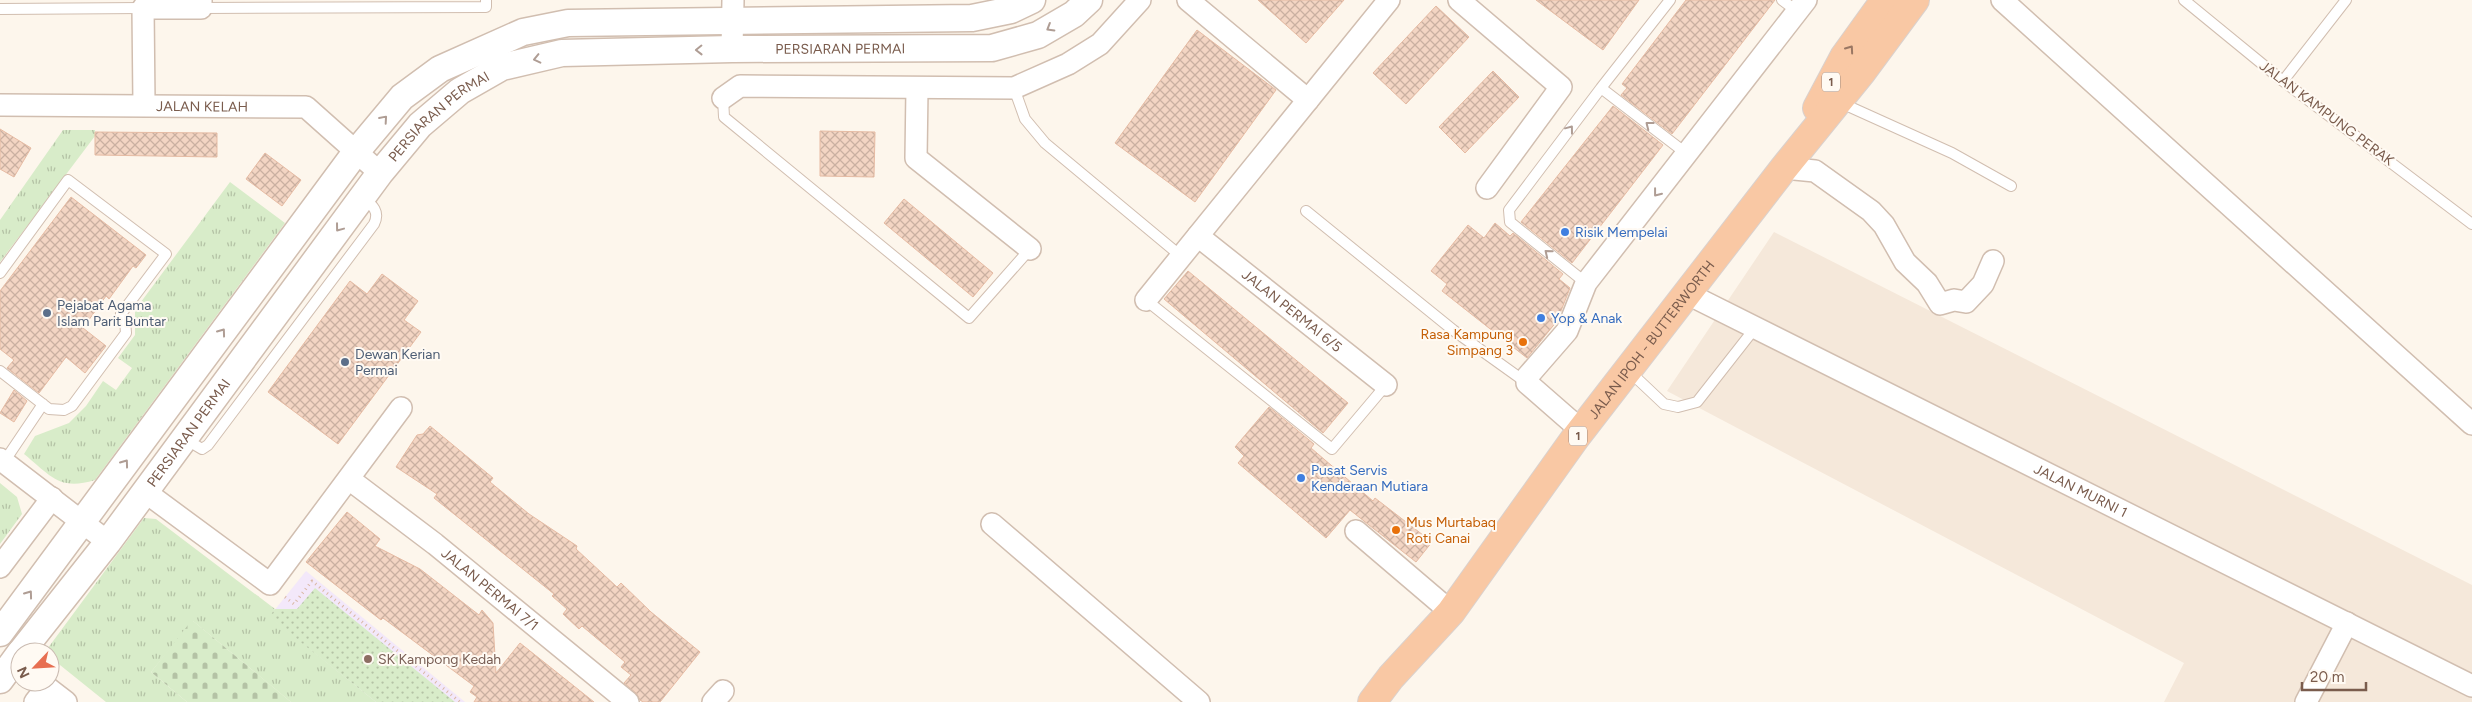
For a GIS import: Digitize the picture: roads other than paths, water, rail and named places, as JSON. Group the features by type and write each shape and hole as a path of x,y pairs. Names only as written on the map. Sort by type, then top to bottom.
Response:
{"highway":[{"name":"JALAN IPOH - BUTTERWORTH","path":"1372,702 1391,677 1451,612 1582,430 1915,0"},
{"name":"JALAN IPOH - BUTTERWORTH","path":"1784,168 1844,57 1877,5"}],"street":[{"name":"PERSIARAN PERMAI","path":"0,633 356,152 402,97 440,69 523,32 568,23 733,10 972,18 1011,10 1032,0"},
{"name":"PERSIARAN PERMAI","path":"27,642 108,542 380,173 420,125 460,92 502,67 562,53 732,49 992,48 1038,36 1074,14 1089,0"},
{"path":"723,98 740,86 917,89 1014,88 1068,64 1100,44 1140,0"},
{"path":"1188,0 1308,100"},
{"path":"1146,300 1389,0"},
{"path":"1459,0 1560,87 1487,188"},
{"path":"2002,0 2472,424"},
{"path":"144,104 142,8 201,4"},
{"path":"1582,430 1527,383 1527,377 1567,331 1586,283 1687,154 1795,4"},
{"path":"732,49 733,10"},
{"path":"917,89 916,158 1030,249"},
{"name":"JALAN KELAH","path":"0,105 144,104 306,107 380,173"},
{"path":"1784,168 1822,176 1878,218 1906,262 1927,283 1940,304 1954,300 1966,302 1983,284 1993,261"},
{"name":"JALAN PERMAI 6/5","path":"1198,236 1386,385"},
{"name":"JALAN MURNI 1","path":"1688,294 2472,686"},
{"path":"144,491 270,584 401,408"},
{"path":"2,460 108,542"},
{"name":"JALAN PERMAI 7/1","path":"349,479 435,544 628,702"},
{"path":"0,567 52,498"},
{"path":"992,524 1199,702"},
{"path":"1356,531 1451,612"},
{"path":"2306,702 2347,623"},
{"path":"44,692 66,702"}],"lane":[{"path":"201,4 486,7 486,0"},
{"path":"1586,283 1510,222 1509,210 1670,0"},
{"name":"JALAN KAMPUNG PERAK","path":"2184,0 2283,81 2472,224"},
{"path":"2283,81 2346,0"},
{"path":"0,9 142,8"},
{"path":"1014,88 1026,118 1045,143 1182,257"},
{"path":"1601,88 1687,154"},
{"path":"723,98 724,117 969,318 1030,249"},
{"path":"1838,101 1952,153 2011,186"},
{"path":"0,273 68,180 166,254 121,314 125,320 126,333 72,406 56,411 43,404 0,371"},
{"path":"1306,211 1453,330 1527,383"},
{"path":"1146,300 1332,449 1386,385"},
{"path":"1628,371 1664,404 1678,408 1697,402 1755,328"},
{"path":"2,460 43,404"}],"place":[{"name":"Risik Mempelai","path":"1565,232"},
{"name":"Pejabat Agama Islam Parit Buntar","path":"47,313"},
{"name":"Yop & Anak","path":"1541,318"},
{"name":"Rasa Kampung Simpang 3","path":"1523,342"},
{"name":"Dewan Kerian Permai","path":"345,362"},
{"name":"Pusat Servis Kenderaan Mutiara","path":"1301,478"},
{"name":"Mus Murtabaq Roti Canai","path":"1396,530"},
{"name":"SK Kampong Kedah","path":"368,659"}]}
